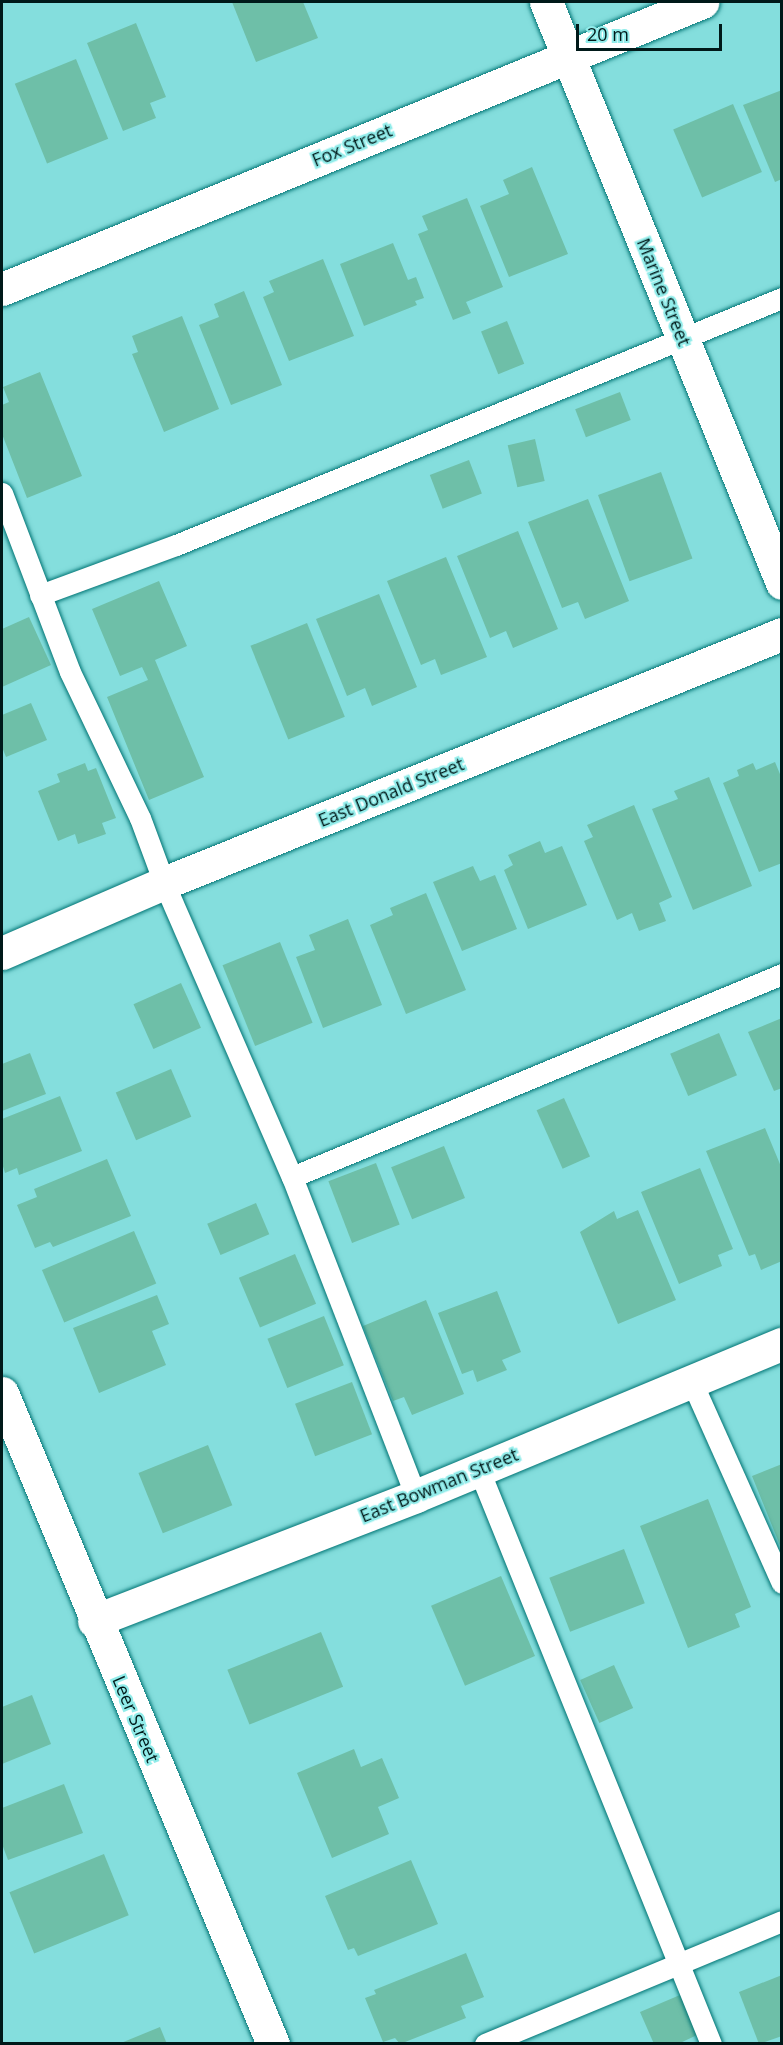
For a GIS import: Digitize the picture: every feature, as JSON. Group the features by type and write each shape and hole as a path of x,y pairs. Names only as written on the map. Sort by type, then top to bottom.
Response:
{"street":[{"name":"Marine Street","path":"546,2 782,583"},
{"name":"Fox Street","path":"2,289 702,2"},
{"name":"East Donald Street","path":"2,953 164,883 782,634"},
{"name":"East Bowman Street","path":"94,1622 416,1496 782,1344"},
{"name":"Leer Street","path":"2,1393 94,1622 273,2043"}],"lane":[{"path":"40,595 176,545 681,336 782,298"},
{"path":"2,493 70,672 140,818 164,883 292,1177 416,1496"},
{"path":"292,1177 782,974"},
{"path":"692,1380 782,1583"},
{"path":"478,1470 711,2043"},
{"path":"485,2043 782,1921"}],"building":[{"path":"232,2 303,2 318,38 256,62"},
{"path":"136,23 166,97 150,103 156,118 123,131 87,43"},
{"path":"76,59 108,139 47,163 15,84"},
{"path":"782,90 782,179 775,182 743,105"},
{"path":"733,104 762,172 702,198 673,129"},
{"path":"532,167 568,254 509,277 480,206 509,194 503,180"},
{"path":"467,198 503,287 466,302 471,313 453,320 418,234 428,230 422,216"},
{"path":"393,243 408,280 416,277 424,298 415,301 417,305 364,326 340,264"},
{"path":"323,259 354,336 289,361 263,297 274,292 269,281"},
{"path":"244,291 282,385 231,405 199,325 219,317 214,304"},
{"path":"182,316 219,409 164,432 132,354 138,352 132,336"},
{"path":"507,321 524,364 498,374 481,331"},
{"path":"40,372 82,476 27,498 2,434 2,405 9,402 3,387"},
{"path":"620,392 631,420 586,437 575,409"},
{"path":"535,439 545,481 517,487 508,445"},
{"path":"469,460 482,494 443,509 430,475"},
{"path":"661,472 692,558 630,581 598,495"},
{"path":"588,499 629,601 585,619 578,602 562,608 528,522"},
{"path":"518,531 558,629 513,648 506,631 490,638 457,556"},
{"path":"446,557 487,657 441,675 435,659 421,665 387,581"},
{"path":"159,581 187,646 155,660 204,777 149,800 107,697 148,680 142,667 120,676 92,609"},
{"path":"379,594 417,687 372,706 365,688 347,696 316,619"},
{"path":"29,617 51,665 2,687 2,629"},
{"path":"307,623 345,717 288,739 250,646"},
{"path":"31,703 47,740 6,757 2,747 2,715"},
{"path":"775,762 782,779 782,863 759,872 723,783 739,776 737,770 753,763 756,770"},
{"path":"85,763 88,771 96,768 116,818 102,823 106,834 78,844 75,834 58,841 38,791 60,782 57,774"},
{"path":"709,777 752,886 693,910 652,809 678,799 674,791"},
{"path":"634,805 672,897 659,903 666,921 639,931 632,913 617,920 584,841 593,837 587,825"},
{"path":"540,841 545,853 562,846 587,905 528,929 504,870 513,865 508,855"},
{"path":"473,866 480,881 495,875 517,929 462,951 433,882"},
{"path":"426,893 466,990 406,1014 370,925 393,915 390,908"},
{"path":"348,919 382,1005 323,1028 296,957 315,950 309,935"},
{"path":"280,942 313,1023 255,1046 223,965"},
{"path":"181,983 201,1028 153,1049 133,1004"},
{"path":"782,1018 782,1088 774,1091 748,1032"},
{"path":"719,1033 737,1075 688,1096 670,1054"},
{"path":"30,1053 46,1094 2,1111 2,1064"},
{"path":"171,1069 191,1117 136,1140 116,1092"},
{"path":"60,1096 82,1151 19,1175 17,1168 5,1173 2,1163 2,1119"},
{"path":"564,1098 590,1156 563,1169 537,1110"},
{"path":"765,1128 782,1169 782,1261 761,1270 755,1254 749,1256 706,1151"},
{"path":"444,1146 465,1198 412,1219 391,1167"},
{"path":"107,1159 131,1216 53,1247 50,1242 35,1248 17,1205 37,1197 34,1189"},
{"path":"376,1163 400,1225 352,1243 328,1181"},
{"path":"700,1168 733,1249 718,1255 722,1266 679,1284 641,1192"},
{"path":"256,1203 269,1234 220,1255 207,1224"},
{"path":"638,1210 676,1300 618,1324 580,1232 614,1211 617,1219"},
{"path":"134,1231 156,1283 64,1323 42,1270"},
{"path":"295,1254 316,1304 260,1328 239,1278"},
{"path":"497,1291 521,1352 502,1360 507,1370 477,1382 473,1370 462,1374 438,1313"},
{"path":"157,1295 169,1324 152,1331 166,1365 99,1393 73,1328"},
{"path":"426,1300 464,1394 412,1415 404,1397 393,1401 363,1326"},
{"path":"324,1316 344,1365 287,1388 267,1339"},
{"path":"352,1382 372,1434 315,1456 295,1404"},
{"path":"208,1445 232,1505 163,1533 138,1473"},
{"path":"782,1464 782,1548 781,1548 752,1476"},
{"path":"708,1499 751,1607 735,1614 740,1627 688,1648 640,1526"},
{"path":"624,1549 645,1603 570,1632 549,1578"},
{"path":"501,1576 535,1656 465,1686 431,1606"},
{"path":"321,1632 343,1687 249,1725 227,1670"},
{"path":"614,1665 633,1708 599,1723 580,1680"},
{"path":"32,1695 51,1744 2,1764 2,1707"},
{"path":"354,1749 361,1767 382,1758 399,1798 378,1807 389,1834 332,1858 297,1773"},
{"path":"64,1784 83,1833 8,1860 2,1844 2,1808"},
{"path":"104,1854 129,1915 34,1953 9,1892"},
{"path":"411,1860 438,1924 358,1956 354,1948 348,1950 325,1896"},
{"path":"466,1953 484,1997 461,2006 466,2018 400,2044 395,2038 383,2042 365,1998 376,1994 374,1990"},
{"path":"782,1975 782,2036 759,2044 739,1992"},
{"path":"680,1995 697,2035 678,2044 654,2044 640,2012"},
{"path":"160,2027 167,2044 121,2044 121,2043"}]}
